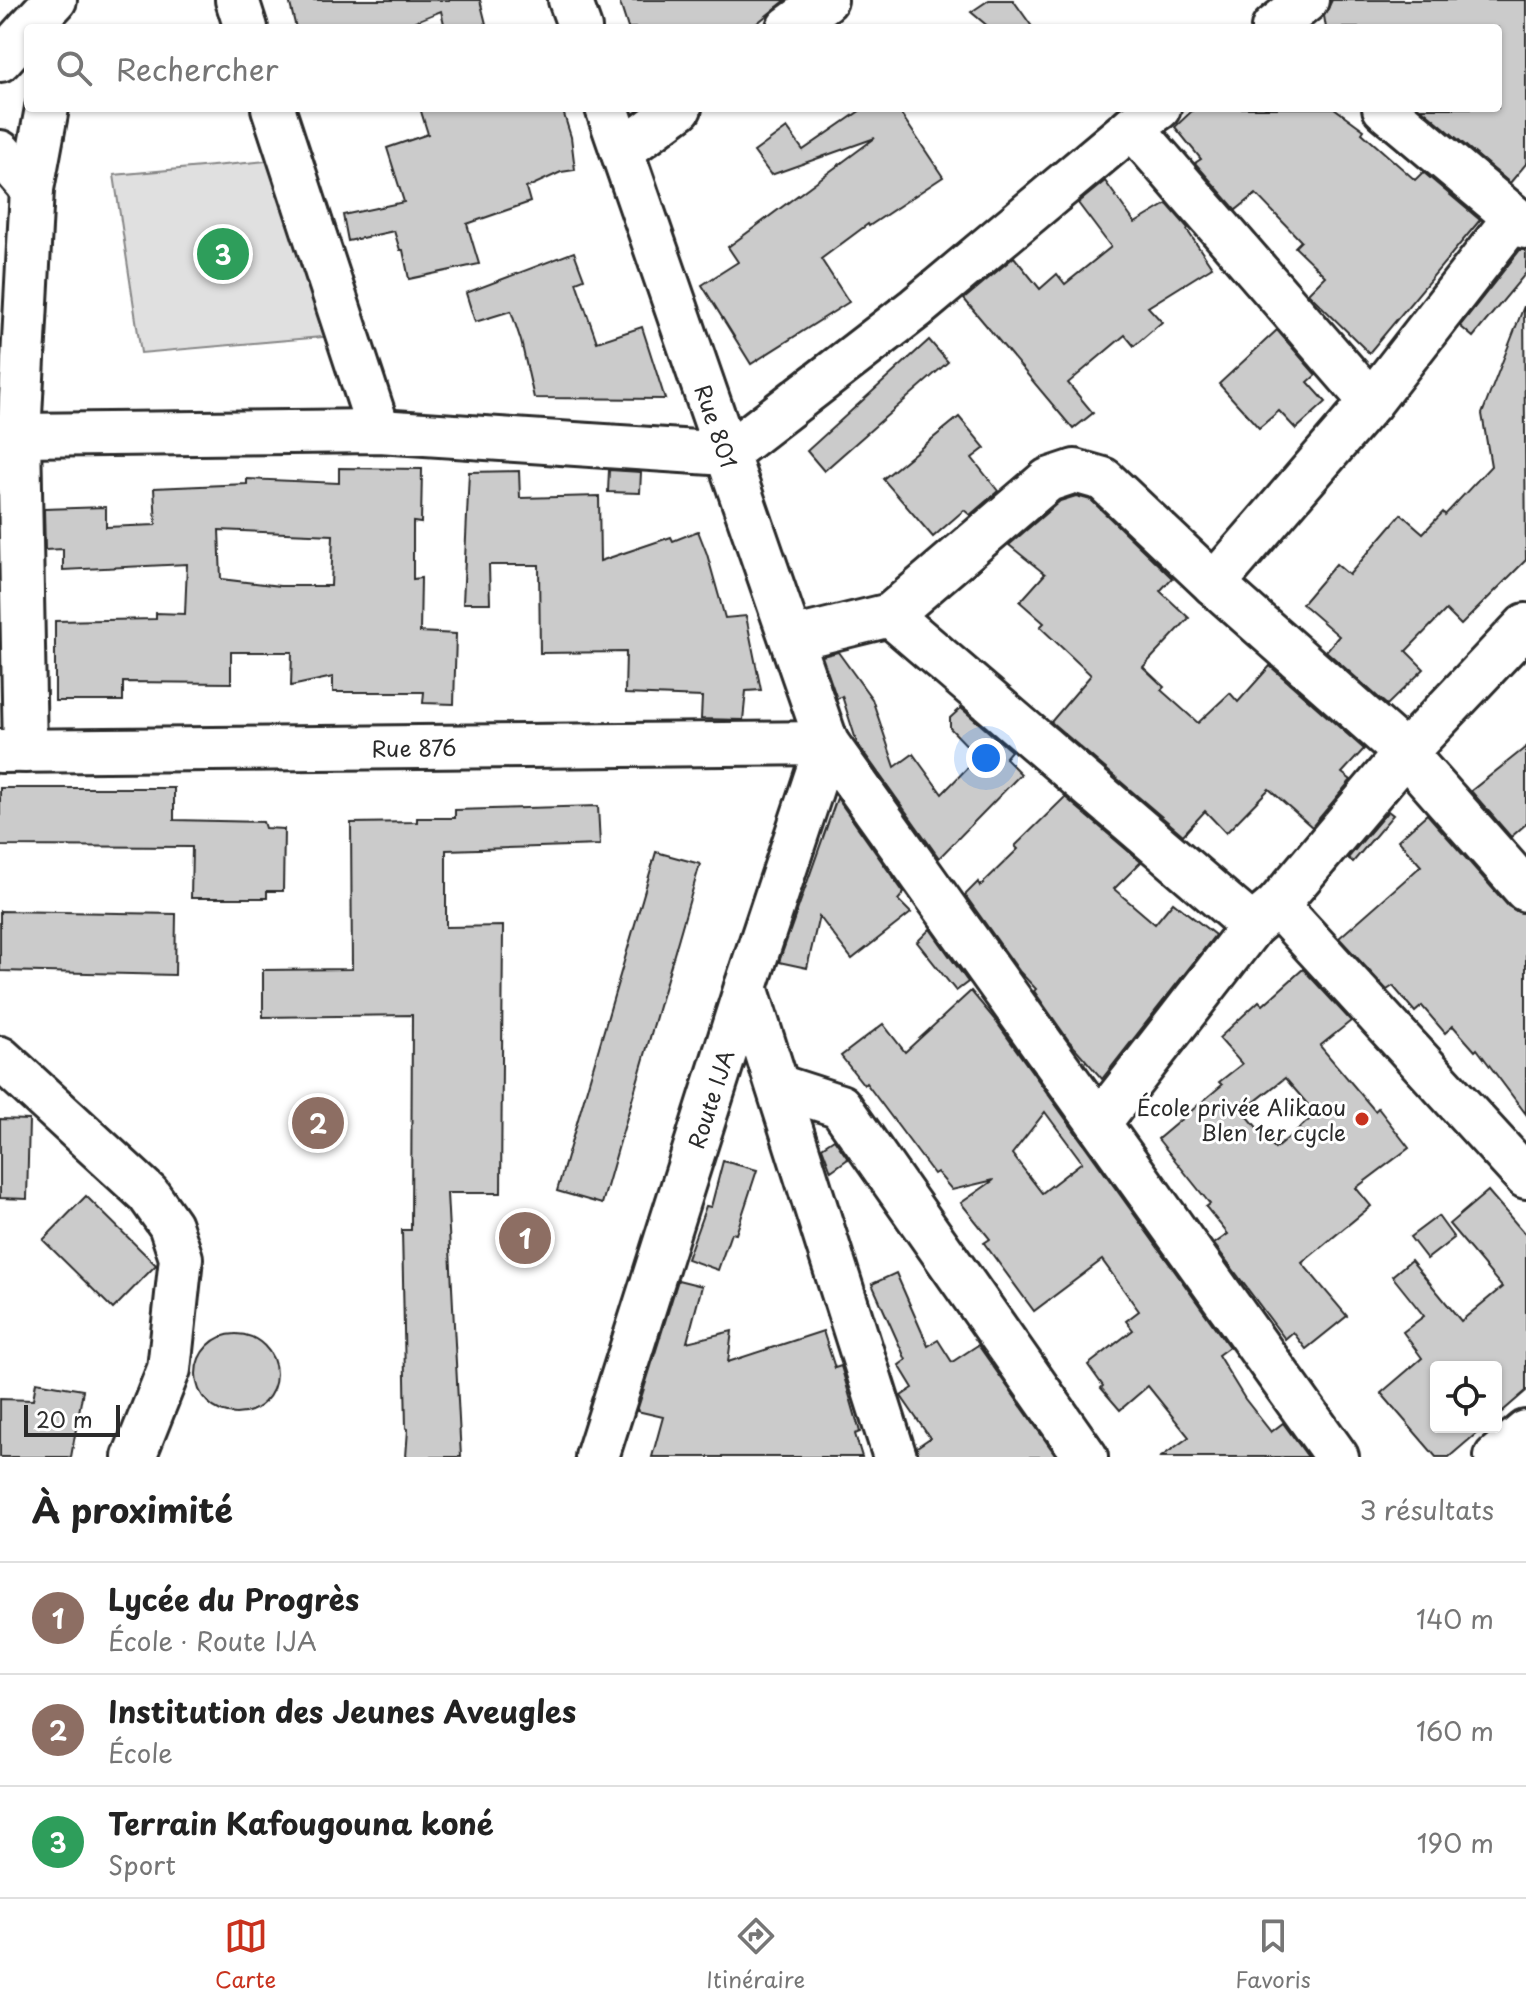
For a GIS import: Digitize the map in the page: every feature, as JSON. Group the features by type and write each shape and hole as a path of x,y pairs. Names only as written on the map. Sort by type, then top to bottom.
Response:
{"street":[{"path":"33,24 55,0"},
{"path":"63,24 67,0"},
{"path":"237,0 245,24"},
{"path":"570,0 579,24"},
{"path":"793,24 826,0"},
{"path":"0,60 24,34"},
{"path":"13,751 19,435 32,189 46,112"},
{"path":"274,112 379,431"},
{"name":"Rue 801","path":"608,112 827,743 1337,1457"},
{"path":"622,151 675,112"},
{"path":"1214,584 1371,402 1520,222 1389,112"},
{"path":"19,435 379,431 727,454 916,308 1146,118 1371,402"},
{"path":"0,152 32,189"},
{"path":"792,639 890,615 1048,480 1075,471 1103,479 1214,584 1405,753 1526,890"},
{"path":"890,615 1264,916 1526,1177"},
{"path":"1099,1123 1264,916 1405,753 1526,625"},
{"name":"Rue 876","path":"13,751 827,743"},
{"name":"Route IJA","path":"597,1457 827,743"},
{"path":"746,987 895,1457"},
{"path":"0,1058 148,1194 170,1225 181,1258 169,1369 134,1457"},
{"path":"778,1086 840,1106 1086,1457"},
{"path":"1496,1457 1526,1432"}],"shaded area":[{"path":"289,159 333,336 141,353 114,175"}],"building":[{"path":"289,0 480,0 486,24 444,24 441,11 409,24 295,24"},
{"path":"619,0 786,0 756,24 627,24"},
{"path":"989,0 1013,0 1030,24 985,24 971,12"},
{"path":"1332,0 1526,0 1526,164 1510,183 1426,112 1502,112 1502,24 1325,24 1324,16"},
{"path":"421,112 563,112 571,137 575,170 561,172 526,188 530,202 467,224 479,264 409,279 403,250 400,250 394,231 348,241 343,215 404,202 387,148 428,134"},
{"path":"858,112 900,112 943,177 868,224 821,259 849,302 751,364 702,285 738,262 728,247 875,138 771,175 754,152 787,128 803,150"},
{"path":"1191,112 1339,112 1364,130 1362,133 1415,180 1423,172 1480,220 1369,353 1308,293 1325,276 1295,247 1301,241 1256,194 1236,210 1195,163 1201,159 1175,127"},
{"path":"1105,181 1135,223 1167,204 1188,228 1212,267 1148,307 1162,322 1134,346 1125,335 1068,383 1093,413 1073,429 964,299 1014,257 1040,289 1057,274 1065,284 1111,247 1078,203"},
{"path":"1520,250 1526,250 1526,273 1473,337 1460,326"},
{"path":"574,252 584,279 576,282 597,342 642,327 665,399 534,398 511,311 475,322 466,293"},
{"path":"1524,306 1526,560 1461,625 1446,610 1406,651 1424,669 1387,705 1326,651 1339,636 1302,604 1336,564 1349,575 1401,514 1423,533 1443,512 1445,515 1491,466 1482,414"},
{"path":"1277,330 1316,375 1308,382 1326,402 1296,429 1279,411 1259,428 1219,384"},
{"path":"929,340 948,362 824,471 807,451"},
{"path":"959,417 985,448 972,458 998,491 970,515 964,510 933,537 883,479"},
{"path":"339,468 422,469 421,523 413,522 413,579 421,578 420,632 456,634 454,704 423,703 424,692 333,692 333,677 291,686 292,652 231,652 231,683 123,682 123,701 55,701 55,621 156,619 156,613 185,614 187,564 63,570 63,549 45,550 44,509 106,507 106,527 156,525 154,488 247,484 247,479 339,483","holes":["219,530 333,535 331,586 280,586 221,579"]},
{"path":"609,470 641,472 640,493 608,492"},
{"path":"519,471 520,498 599,496 600,561 698,531 725,618 746,616 761,690 746,691 743,720 701,719 702,697 625,694 626,652 540,653 539,565 489,565 490,603 463,603 469,472"},
{"path":"1076,496 1091,500 1172,578 1160,591 1189,618 1143,667 1164,687 1161,690 1198,723 1230,693 1238,702 1270,666 1364,749 1342,773 1351,780 1312,827 1269,789 1226,833 1205,811 1183,835 1051,722 1091,675 1040,627 1044,623 1020,602 1045,574 1009,545 1060,501"},
{"path":"838,652 872,699 895,767 913,754 942,794 978,757 950,728 950,718 961,708 1011,751 1005,758 1021,774 939,858 857,743 842,696 837,699 822,656"},
{"path":"1526,747 1526,824 1511,837 1471,791"},
{"path":"0,788 174,788 174,820 263,822 265,828 284,829 283,891 267,891 267,898 191,898 192,847 0,846"},
{"path":"1065,797 1141,862 1114,889 1155,924 1173,902 1215,935 1102,1079 1069,1041 1034,991 1036,989 1020,972 965,895 978,882 980,886 1018,849 1015,846"},
{"path":"837,798 904,893 898,900 911,913 852,959 819,916 807,968 779,962"},
{"path":"598,806 600,845 446,850 446,927 503,926 501,1193 447,1193 461,1457 406,1457 408,1429 402,1230 411,1230 412,1015 263,1017 263,970 352,969 351,823 455,818 455,810"},
{"path":"1388,811 1393,815 1353,862 1348,858"},
{"path":"1427,814 1508,906 1526,914 1526,1114 1477,1049 1475,1051 1453,1026 1445,1033 1422,1006 1415,1012 1393,986 1387,990 1339,938 1421,866 1398,840"},
{"path":"656,852 700,864 602,1204 557,1191"},
{"path":"0,911 176,914 175,975 0,971"},
{"path":"930,929 968,982 956,991 917,942"},
{"path":"1303,969 1351,1021 1320,1046 1375,1111 1378,1108 1409,1148 1356,1188 1371,1206 1302,1263 1347,1316 1306,1349 1293,1332 1285,1339 1214,1244 1228,1234 1206,1207 1210,1204 1158,1139 1242,1064 1219,1038 1259,1001 1263,1005","holes":["1285,1078 1316,1114 1275,1149 1243,1111"]},
{"path":"971,991 995,1020 1229,1347 1218,1355 1245,1399 1271,1432 1283,1423 1308,1457 1161,1457 1189,1437 1148,1386 1120,1410 1101,1388 1103,1386 1088,1365 1133,1330 1126,1321 1139,1311 1102,1260 1034,1311 984,1243 990,1239 961,1203 994,1180 952,1190 937,1172 934,1174 866,1083 864,1085 841,1056 883,1024 905,1052","holes":["1045,1112 1082,1162 1042,1193 1012,1154"]},
{"path":"0,1119 29,1120 27,1199 0,1198"},
{"path":"834,1139 848,1159 831,1171 822,1147"},
{"path":"723,1161 757,1170 736,1234 731,1233 718,1270 687,1259 706,1206 711,1207"},
{"path":"1488,1191 1526,1235 1526,1391 1502,1412 1502,1361 1430,1361 1430,1433 1477,1433 1449,1457 1436,1457 1381,1393 1422,1358 1403,1332 1424,1316 1392,1276 1411,1260 1461,1321 1502,1287 1449,1224"},
{"path":"86,1196 156,1265 113,1309 43,1240"},
{"path":"1438,1216 1454,1238 1427,1259 1410,1237"},
{"path":"896,1273 928,1346 938,1340 952,1362 978,1345 1057,1457 918,1457 917,1447 930,1438 901,1396 913,1388 899,1365 906,1360 872,1284"},
{"path":"678,1280 702,1286 687,1342 732,1331 728,1362 823,1331 835,1368 841,1366 860,1432 855,1434 862,1457 652,1457 663,1417 637,1411"},
{"path":"228,1334 244,1334 265,1345 276,1366 276,1382 265,1403 244,1414 228,1414 214,1408 202,1396 196,1382 196,1366 202,1352 214,1340"},
{"path":"36,1382 83,1390 71,1457 0,1457 0,1399 33,1400"}],"place":[{"name":"Terrain Kafougouna koné","path":"223,254"},
{"name":"École privée Alikaou Blen 1er cycle","path":"1362,1119"},
{"name":"Institution des Jeunes Aveugles","path":"318,1123"},
{"name":"Lycée du Progrès","path":"525,1238"}]}
